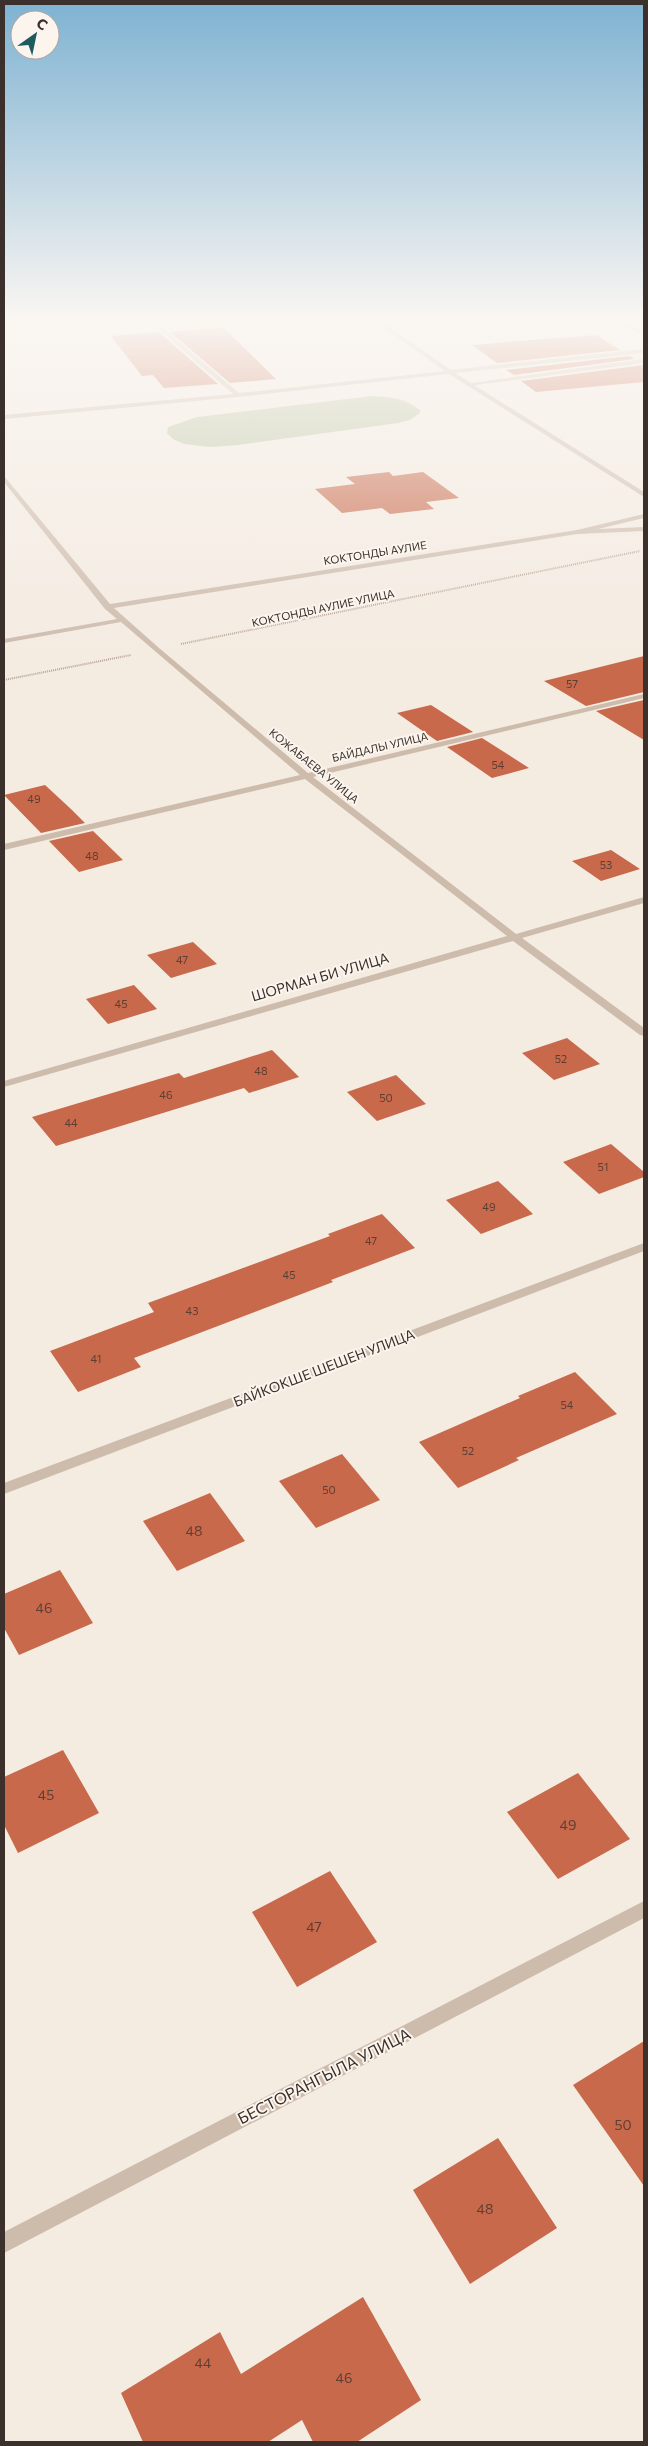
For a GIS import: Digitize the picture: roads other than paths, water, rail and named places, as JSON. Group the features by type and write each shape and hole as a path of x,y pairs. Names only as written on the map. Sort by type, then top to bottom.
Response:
{"street":[{"path":"548,434 644,495"},
{"name":"КОЖАБАЕВА УЛИЦА","path":"4,478 108,607 156,650 307,776 514,937 644,1033"},
{"name":"КОКТОНДЫ АУЛИЕ","path":"108,607 577,532 644,516"},
{"path":"577,532 644,529"},
{"path":"4,641 122,620"},
{"name":"БАЙДАЛЫ УЛИЦА","path":"4,847 644,696"},
{"name":"ШОРМАН БИ УЛИЦА","path":"4,1084 644,900"},
{"name":"БАЙКОКШЕ ШЕШЕН УЛИЦА","path":"4,1489 644,1247"},
{"name":"БЕСТОРАНГЫЛА УЛИЦА","path":"4,2243 644,1909"}]}
